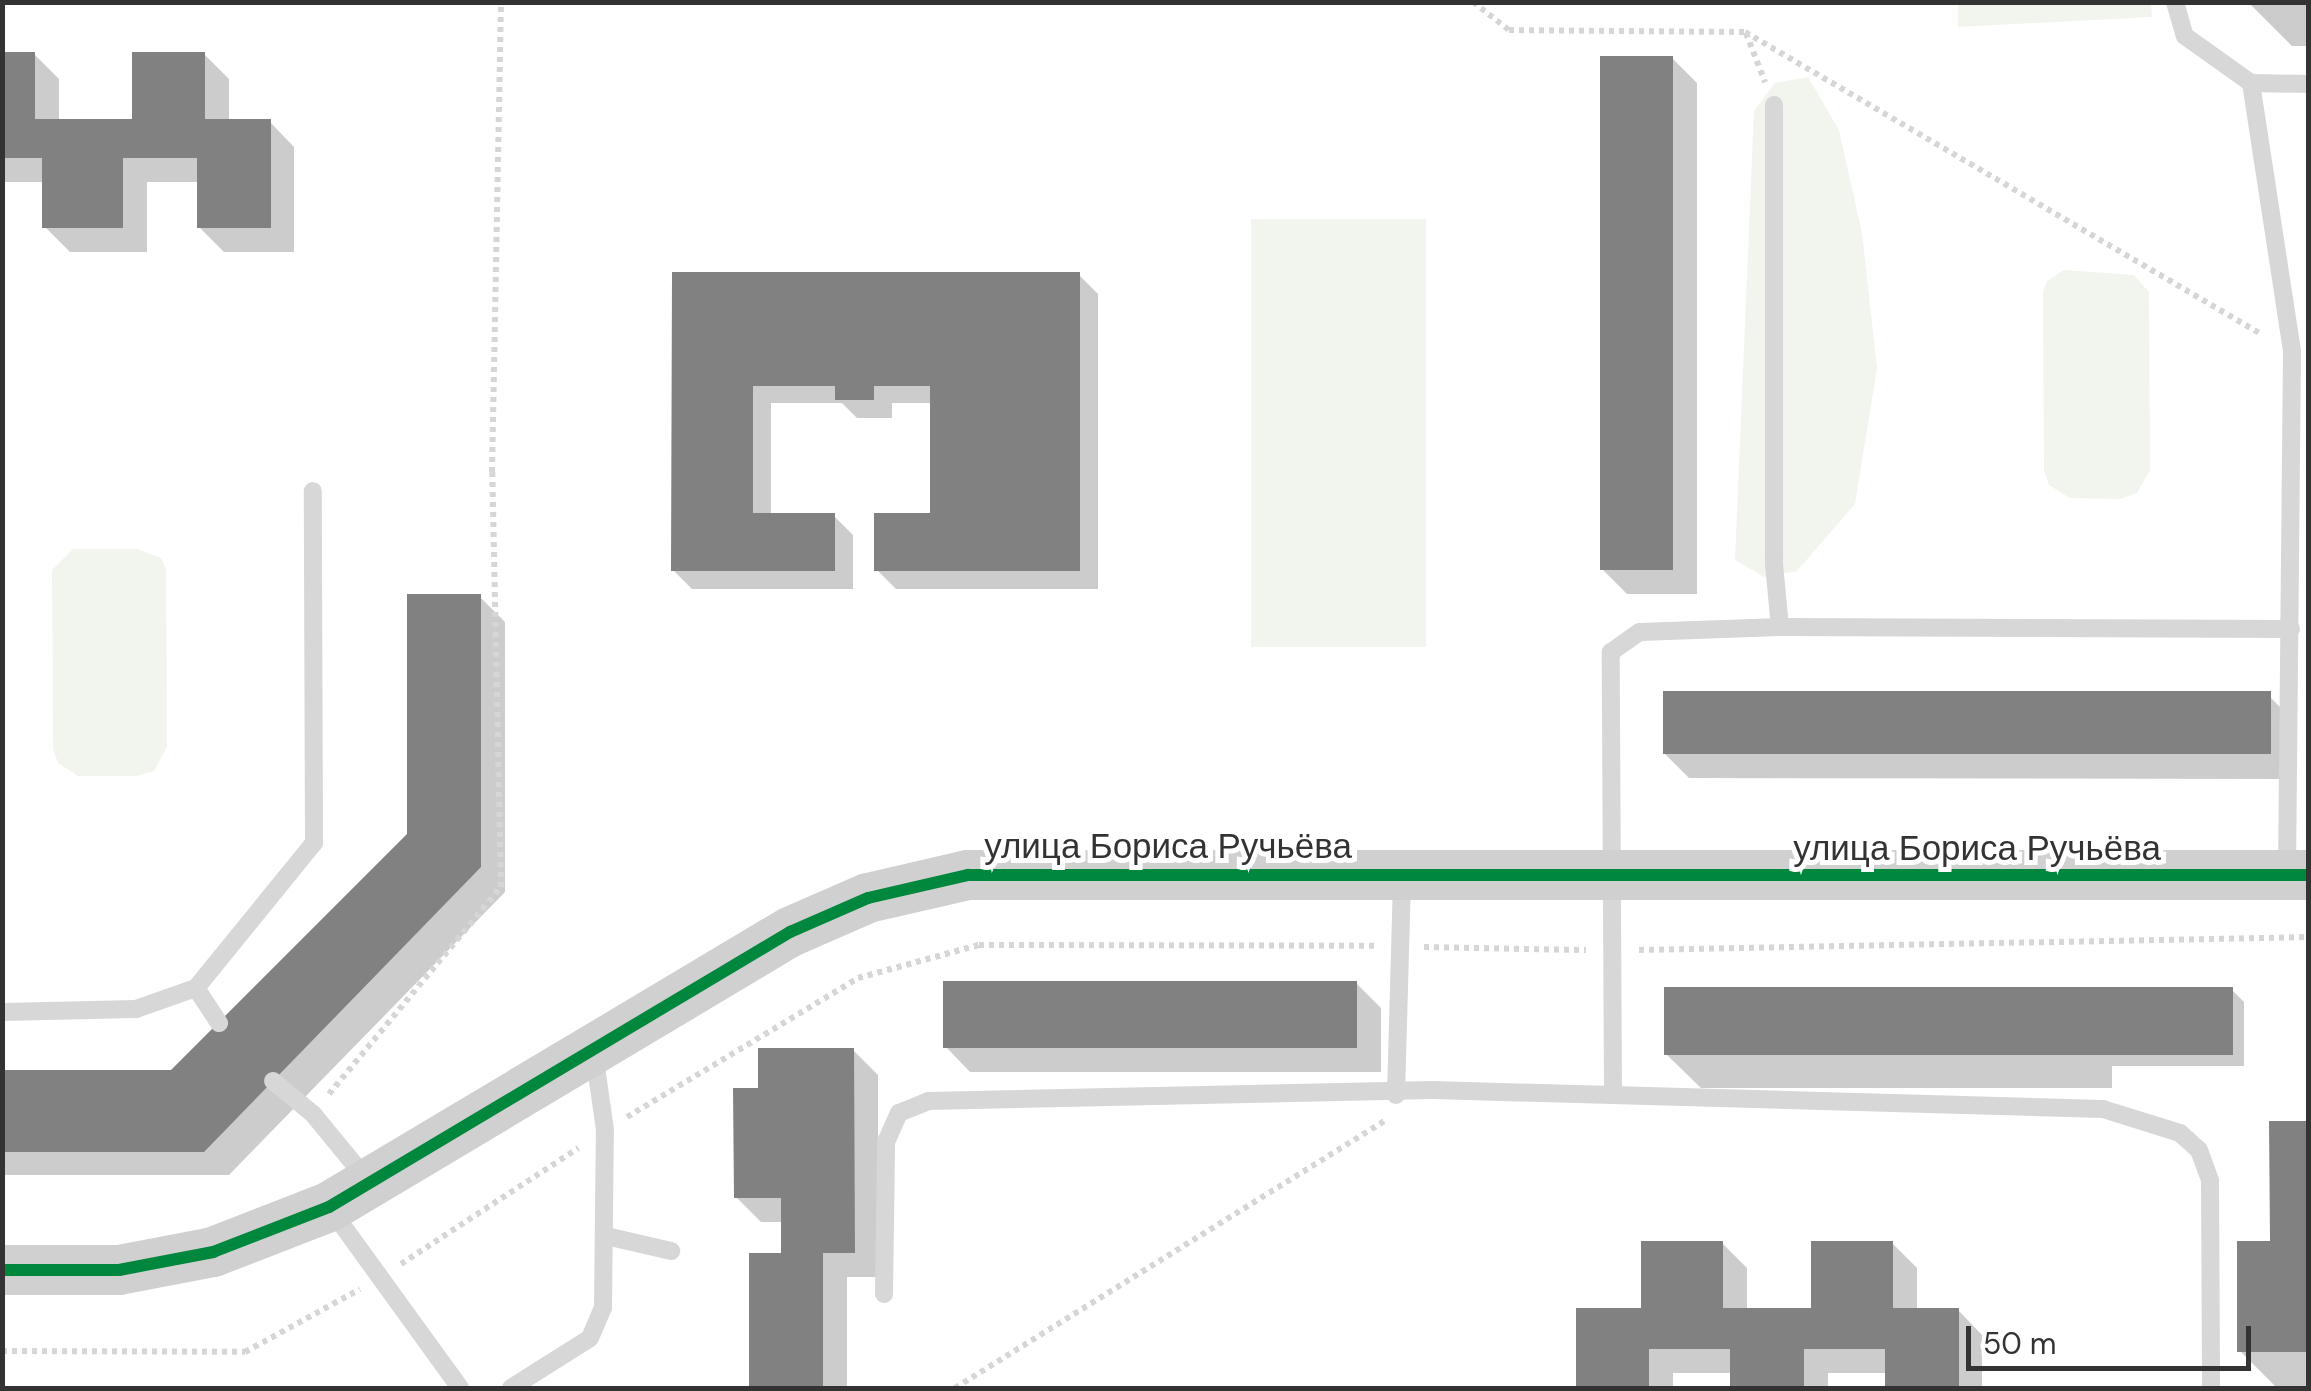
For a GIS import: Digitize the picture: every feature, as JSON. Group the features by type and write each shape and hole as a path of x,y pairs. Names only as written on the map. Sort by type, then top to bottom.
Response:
{"street":[{"name":"улица Бориса Ручьёва","path":"2,1270 119,1270 214,1252 348,1194 790,932 868,898 968,875 2298,876"}],"lane":[{"path":"2174,2 2185,36 2250,83 2308,84"},
{"path":"2250,83 2292,352 2291,629 2298,876"},
{"path":"1774,105 1774,564 1780,626"},
{"path":"2,1012 136,1009 196,988 318,833 313,491"},
{"path":"1613,1094 1608,664 1618,641 1640,632 1780,626 2291,629"},
{"path":"1396,1094 1402,878"},
{"path":"196,988 219,1022"},
{"path":"511,1388 578,1349 599,1324 606,1236 605,1130 594,1047"},
{"path":"273,1081 312,1114 383,1276 460,1388"},
{"path":"884,1294 886,1142 899,1113 912,1104 1434,1090 2103,1108 2180,1132 2199,1150 2210,1181 2211,1388"},
{"path":"606,1236 671,1252"}],"path":[{"path":"312,1114 501,887 492,472 501,2"},
{"path":"1473,2 1509,30 1745,32 2292,352"},
{"path":"1745,32 1774,105"},
{"path":"2,1351 245,1352 383,1276 605,1130 858,978 979,945 1400,946 1610,951 2308,937"},
{"path":"954,1388 1434,1090"}],"shaded area":[{"path":"1958,3 2151,3 2152,17 1958,27"},
{"path":"1808,77 1839,130 1862,233 1877,368 1855,504 1797,571 1764,577 1735,560 1754,111 1775,83"},
{"path":"1251,219 1426,219 1426,647 1251,647"},
{"path":"2064,270 2134,275 2149,292 2150,470 2137,493 2120,499 2070,498 2049,485 2044,471 2043,292 2047,281"},
{"path":"73,549 137,549 161,558 166,569 167,747 154,771 137,776 78,776 58,763 53,749 52,570"}],"building":[{"path":"2,52 35,52 35,119 132,119 132,52 205,52 205,119 271,119 271,228 197,228 197,158 123,158 123,228 42,228 42,158 2,158"},
{"path":"1600,56 1673,56 1673,570 1600,570"},
{"path":"672,272 1080,272 1080,571 874,571 874,513 930,513 930,386 874,386 874,400 835,400 835,386 753,386 753,513 835,513 835,571 671,571"},
{"path":"407,594 481,594 481,867 204,1152 2,1152 2,1070 171,1070 407,834"},
{"path":"1663,691 2271,691 2271,754 1663,754"},
{"path":"943,981 1357,981 1357,1048 943,1048"},
{"path":"1664,987 2233,987 2233,1055 1664,1055"},
{"path":"758,1048 854,1048 855,1253 823,1253 823,1388 749,1388 749,1253 781,1253 781,1198 734,1198 733,1088 758,1088"},
{"path":"2269,1121 2308,1121 2308,1352 2237,1352 2237,1241 2270,1241"},
{"path":"1641,1241 1723,1241 1723,1308 1811,1308 1811,1241 1893,1241 1893,1308 1959,1308 1959,1388 1885,1388 1885,1349 1804,1349 1804,1388 1730,1388 1730,1349 1649,1349 1649,1388 1576,1388 1576,1308 1641,1308"}],"cycle path":[{"path":"2,1270 119,1270 213,1252 329,1207 790,932 868,898 968,875 2308,875"}]}
